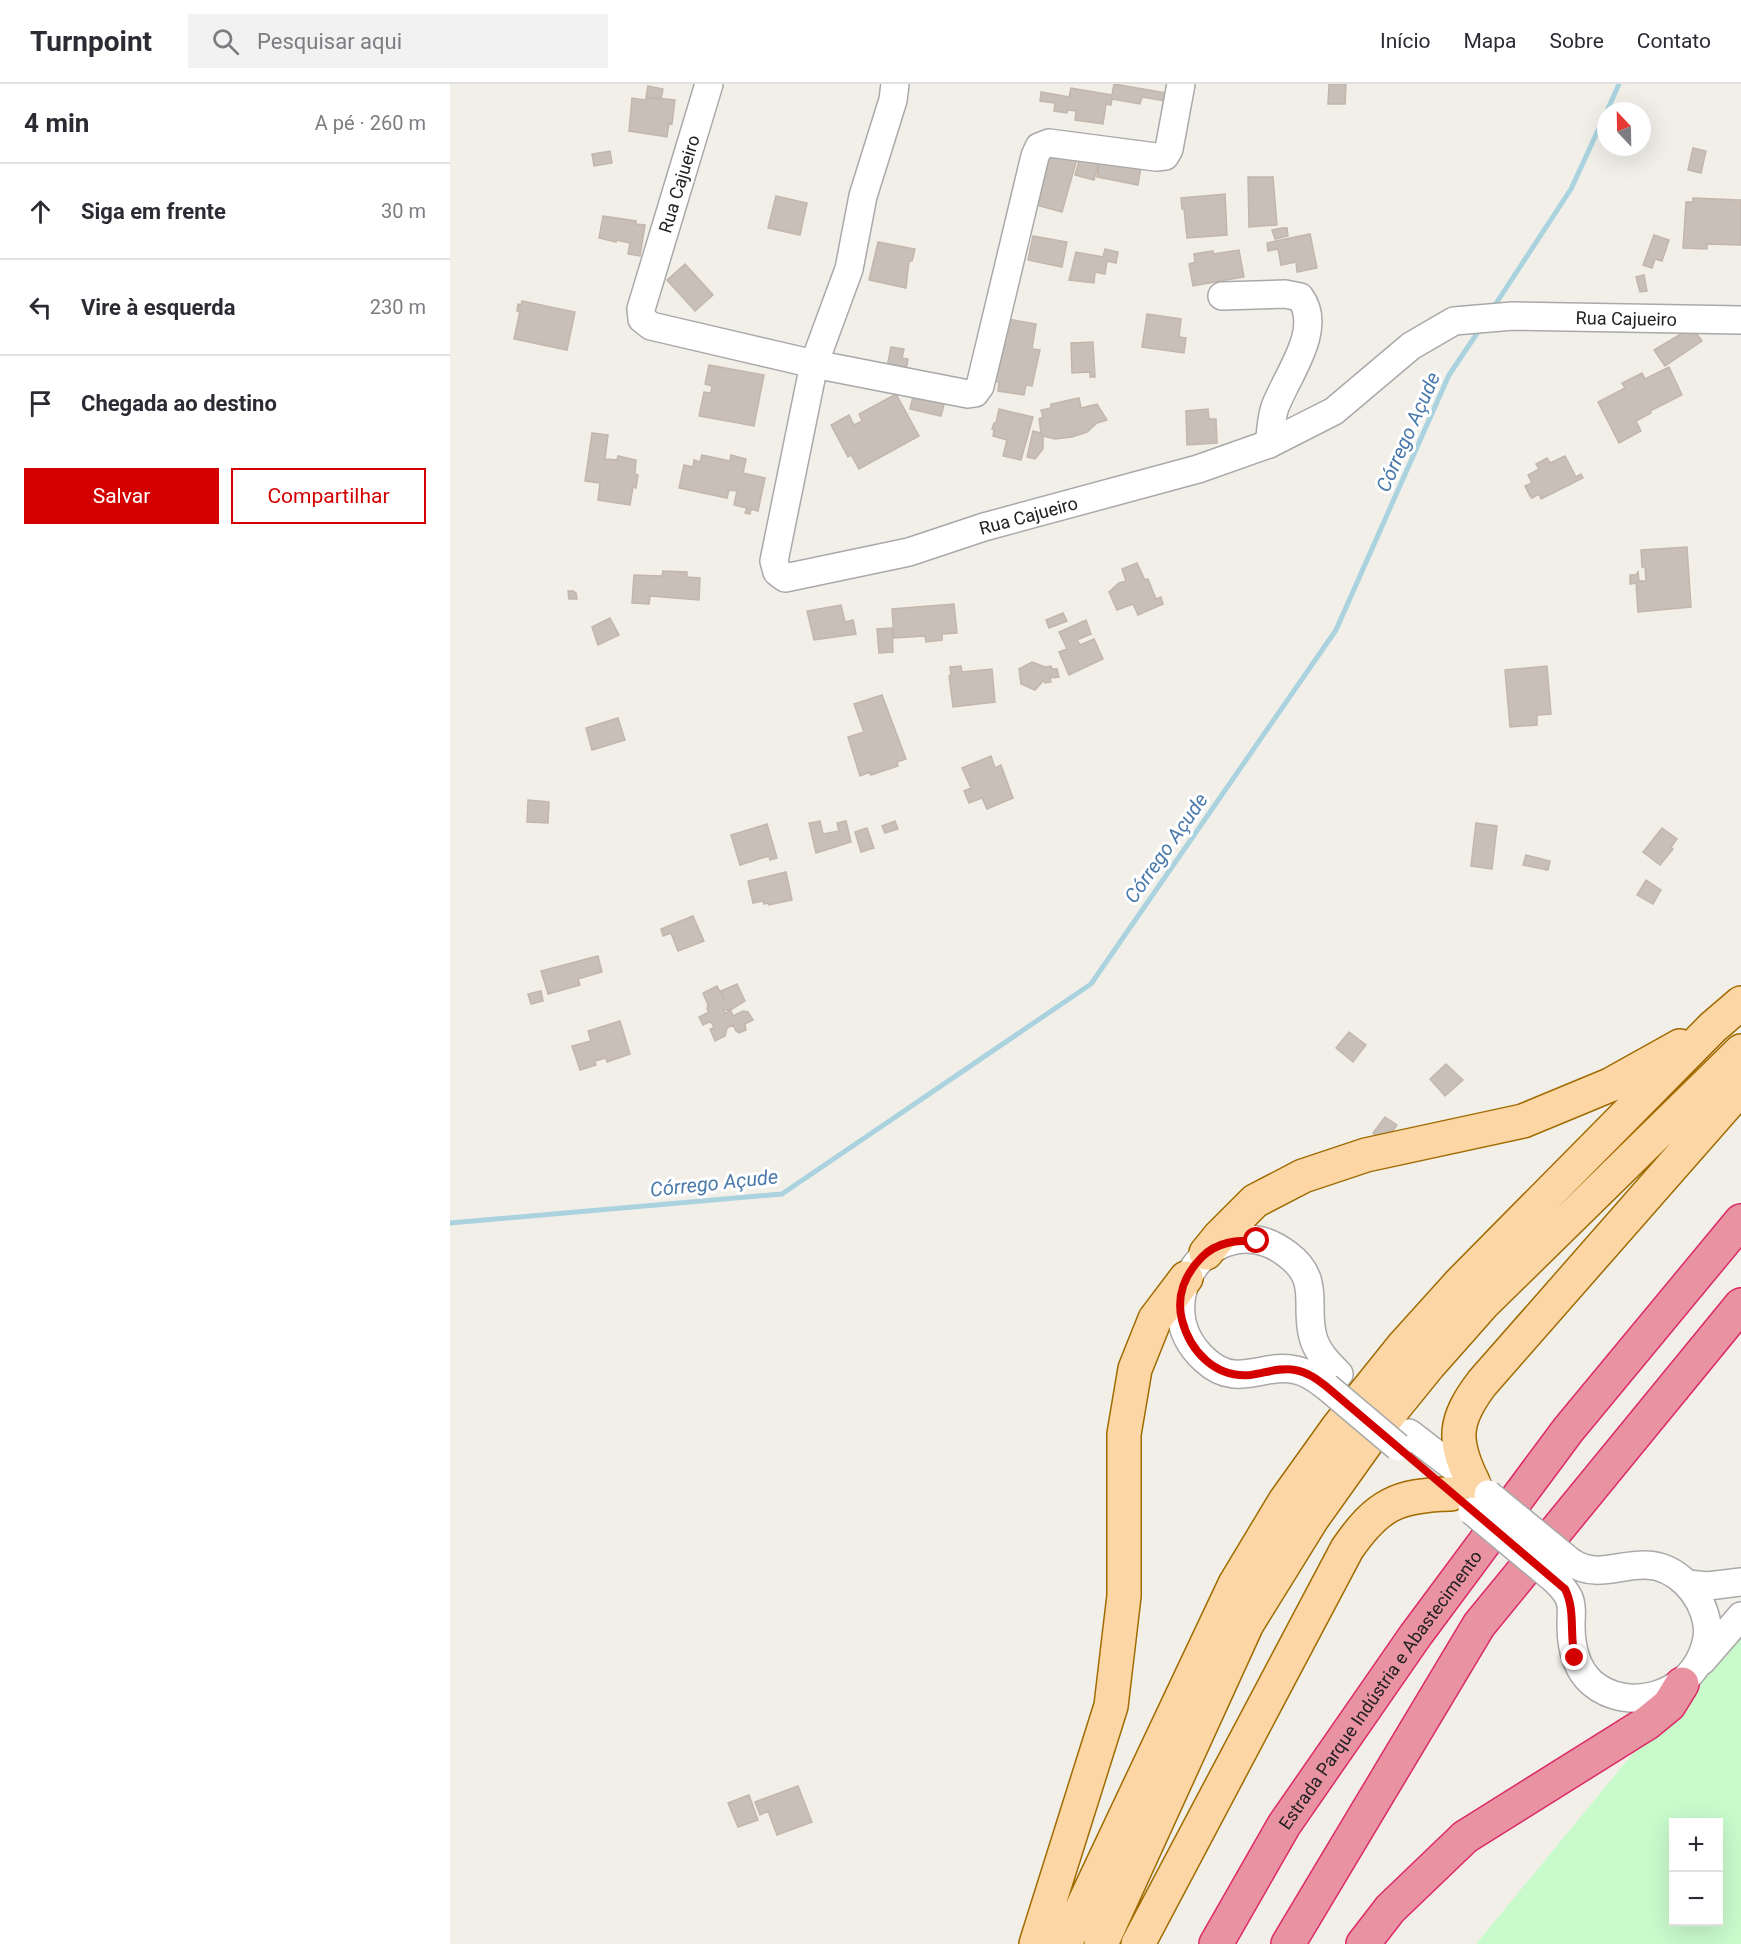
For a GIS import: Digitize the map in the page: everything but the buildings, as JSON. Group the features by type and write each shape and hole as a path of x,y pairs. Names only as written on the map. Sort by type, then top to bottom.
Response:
{"highway":[{"name":"Estrada Parque Indústria e Abastecimento","path":"1216,1944 1284,1826 1415,1636 1568,1430 1741,1221"},
{"path":"1288,1944 1479,1625 1741,1305"},
{"path":"1363,1944 1390,1909 1465,1837 1647,1723 1669,1705 1690,1674"}],"main road":[{"path":"1065,1944 1235,1584 1285,1500 1352,1409 1403,1346 1459,1284 1713,1027 1741,1003"},
{"path":"1206,1253 1255,1202 1303,1176 1366,1155 1523,1121 1610,1085 1713,1027"},
{"path":"1101,1944 1247,1624 1318,1510 1369,1439 1429,1365 1484,1304 1741,1051"},
{"path":"1138,1944 1347,1549 1363,1526 1377,1514 1406,1498 1425,1494 1471,1495 1459,1445 1462,1412 1469,1399 1741,1088"},
{"path":"1036,1944 1111,1706 1124,1596 1124,1434 1135,1369 1155,1319 1186,1278"}],"street":[{"name":"Rua Cajueiro","path":"709,84 641,309 642,319 651,326 814,364 968,394 975,393 980,386 1039,147 1049,143 1156,157 1165,156 1169,149 1180,84"},
{"path":"814,364 849,269 863,196 893,100 895,84"},
{"path":"1222,296 1285,294 1300,297 1309,317 1308,332 1300,354 1274,409 1269,444"},
{"name":"Rua Cajueiro","path":"814,364 774,561 777,572 785,578 909,552 984,528 1198,469 1269,444 1334,411 1411,346 1454,321 1513,316 1741,320"},
{"path":"1333,1381 1294,1369 1248,1375 1233,1374 1219,1370 1205,1361 1193,1348 1180,1312 1180,1296 1186,1278 1194,1265 1206,1253 1222,1244 1239,1240 1257,1241 1275,1246 1288,1255 1301,1269 1309,1283 1312,1298 1313,1336 1333,1381 1563,1571 1565,1589 1570,1599 1572,1644 1575,1658 1583,1673 1604,1691 1618,1697 1634,1699 1666,1692 1690,1674 1741,1616"},
{"path":"1563,1571 1580,1568 1590,1571 1648,1565 1661,1568 1687,1584 1700,1603 1708,1626 1706,1645 1690,1674"},
{"path":"1687,1584 1708,1586 1741,1582"}],"green space":[{"path":"1741,1622 1741,1944 1476,1944"}],"waterway":[{"name":"Córrego Açude","path":"1611,102 1619,84"},
{"name":"Córrego Açude","path":"1493,308 1571,189 1597,133"},
{"name":"Córrego Açude","path":"450,1223 782,1194 1091,984 1336,630 1449,375 1480,329"}],"route":[{"path":"1257,1241 1239,1240 1222,1244 1206,1253 1194,1265 1186,1278 1180,1296 1180,1312 1193,1348 1205,1361 1219,1370 1248,1375 1294,1369 1306,1373 1327,1387 1565,1589 1572,1608 1572,1644 1575,1658"}]}
